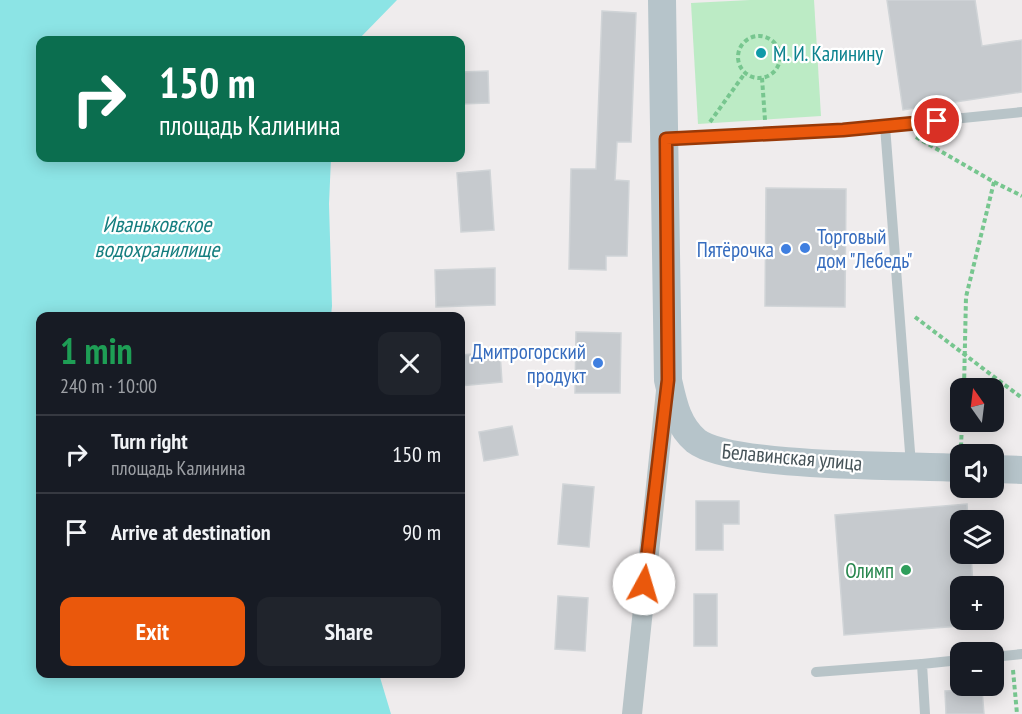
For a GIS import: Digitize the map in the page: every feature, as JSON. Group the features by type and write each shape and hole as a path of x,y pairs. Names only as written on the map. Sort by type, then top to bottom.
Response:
{"street":[{"name":"Белавинская улица","path":"662,0 666,139 668,380 674,407 687,432 714,451 783,460 910,465 950,462"},
{"path":"632,714 668,380"},
{"path":"1004,469 1022,470"}],"lane":[{"path":"666,139 890,125 1022,112"},
{"path":"890,125 898,304 910,465"},
{"path":"816,672 950,661"},
{"path":"921,664 925,714"}],"path":[{"path":"759,35 771,39 779,49 780,62 774,73 762,78 745,73 738,62 739,49 747,39 759,35"},
{"path":"700,137 745,73"},
{"path":"762,78 766,134"},
{"path":"890,125 1022,196"},
{"path":"964,378 966,297 994,182"},
{"path":"898,304 1022,398"},
{"path":"1017,655 1017,714"}],"green space":[{"path":"814,0 821,116 698,124 691,3"}],"water":[{"name":"Иваньковское водохранилище","path":"0,0 397,0 362,36 36,36 36,162 331,162 329,204 332,306 331,312 36,312 36,678 380,678 391,714 0,714"}],"building":[{"path":"887,0 975,0 982,46 1022,40 1022,92 903,110"},
{"path":"602,11 636,13 631,142 617,142 615,180 629,181 627,256 606,256 606,270 569,269 571,169 596,169"},
{"path":"488,71 489,103 465,104 465,72"},
{"path":"490,170 494,230 461,232 457,173"},
{"name":"Торговый дом \"Лебедь\"","path":"766,188 846,189 845,307 765,306"},
{"path":"495,268 495,305 436,307 435,270"},
{"name":"Дмитрогорский продукт","path":"576,332 621,333 620,393 575,393"},
{"path":"500,352 502,382 465,386 465,355"},
{"path":"512,426 518,455 484,461 479,432"},
{"path":"563,484 594,487 589,547 558,544"},
{"path":"696,501 739,501 739,524 723,524 723,550 696,550"},
{"name":"Олимп","path":"967,504 967,510 950,510 950,564 972,564 972,576 950,576 950,627 844,635 835,515"},
{"path":"694,594 717,594 717,646 694,646"},
{"path":"558,596 588,598 585,651 555,649"},
{"path":"945,691 950,691 950,696 983,696 984,714 946,714"}],"place":[{"name":"М. И. Калинину","path":"761,53"},
{"name":"Торговый дом \"Лебедь\"","path":"805,248"},
{"name":"Пятёрочка","path":"786,249"},
{"name":"Дмитрогорский продукт","path":"598,363"},
{"name":"Олимп","path":"906,570"}],"route":[{"path":"644,584 668,380 666,139 843,130 937,121"}]}
